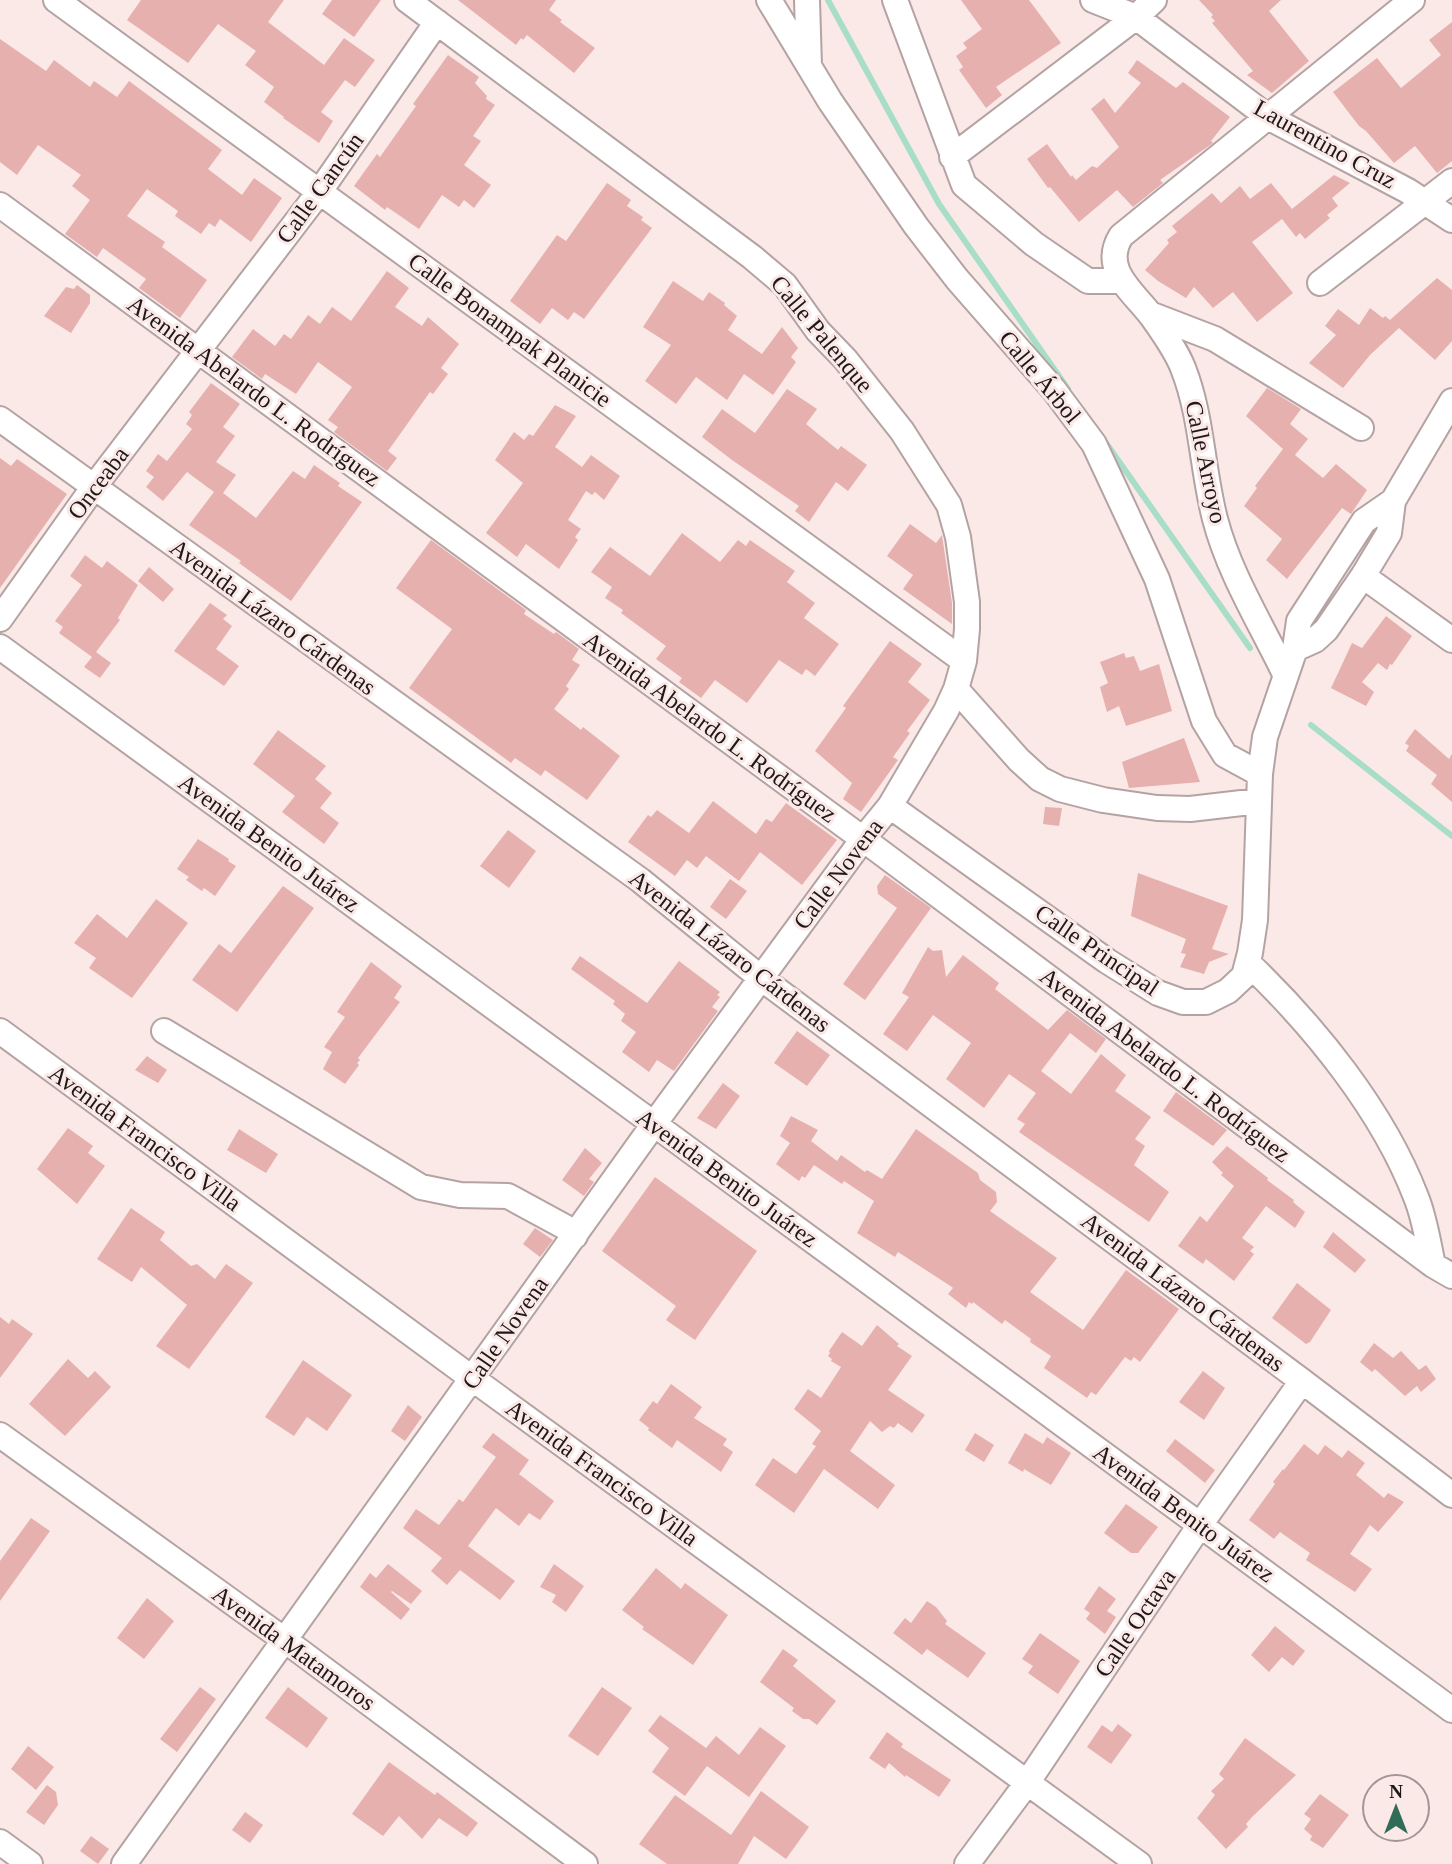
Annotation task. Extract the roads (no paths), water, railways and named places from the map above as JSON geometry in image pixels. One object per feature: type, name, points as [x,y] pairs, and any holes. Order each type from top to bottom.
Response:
[{"type":"street","name":"Calle Bonampak Planicie","points":[[56,0],[964,661]]},
{"type":"street","name":"Calle Palenque","points":[[407,0],[752,257],[785,285],[818,331],[845,359],[902,431],[949,505],[958,537],[967,602],[964,661],[956,690],[946,711],[890,806]]},
{"type":"street","name":"Calle Árbol","points":[[769,0],[837,112],[916,226],[957,279],[1054,390],[1094,444],[1157,579],[1205,722],[1225,755],[1260,774]]},
{"type":"street","points":[[807,0],[809,67]]},
{"type":"street","points":[[895,0],[964,185],[1034,244],[1088,281],[1118,269],[1115,246],[1121,236],[1412,0]]},
{"type":"street","name":"Laurentino Cruz","points":[[1093,0],[1136,17],[1268,117],[1427,202],[1452,220]]},
{"type":"street","points":[[952,157],[1136,17],[1154,0]]},
{"type":"street","name":"Calle Cancún","points":[[199,350],[320,191],[437,22]]},
{"type":"street","points":[[1320,283],[1452,181]]},
{"type":"street","name":"Avenida Abelardo L. Rodríguez","points":[[0,205],[863,839],[1443,1271]]},
{"type":"street","name":"Calle Arroyo","points":[[1118,269],[1169,342],[1182,366],[1194,402],[1215,520],[1240,582],[1285,674]]},
{"type":"street","points":[[1150,314],[1215,339],[1361,428]]},
{"type":"street","name":"Onceaba","points":[[0,619],[93,488],[199,350]]},
{"type":"street","name":"Calle Principal","points":[[890,806],[1107,961],[1158,993],[1184,1002],[1206,1002],[1228,991],[1244,976],[1248,963],[1255,920],[1260,774],[1265,737],[1295,649],[1299,621],[1364,521],[1393,500],[1452,401]]},
{"type":"street","name":"Avenida Lázaro Cárdenas","points":[[0,419],[640,880],[761,978],[1452,1495]]},
{"type":"street","name":"Calle Principal","points":[[1295,649],[1320,635],[1363,576],[1389,533],[1393,500]]},
{"type":"street","points":[[1363,576],[1452,640]]},
{"type":"street","name":"Avenida Benito Juárez","points":[[0,648],[1452,1710]]},
{"type":"street","points":[[956,690],[1040,779],[1060,789],[1103,800],[1157,808],[1189,809],[1259,801]]},
{"type":"street","name":"Calle Novena","points":[[124,1864],[654,1124],[890,806]]},
{"type":"street","points":[[1248,963],[1289,1002],[1312,1029],[1389,1137],[1417,1200],[1443,1271]]},
{"type":"street","name":"Avenida Francisco Villa","points":[[0,1031],[1139,1864]]},
{"type":"street","points":[[164,1031],[421,1187],[460,1195],[508,1196],[565,1227],[575,1236]]},
{"type":"street","name":"Calle Octava","points":[[967,1864],[1027,1783],[1200,1525],[1302,1381]]},
{"type":"street","name":"Avenida Matamoros","points":[[0,1435],[286,1641],[584,1864]]},
{"type":"street","points":[[0,1842],[30,1864]]},
{"type":"waterway","points":[[828,0],[939,204],[1068,389]]},
{"type":"waterway","points":[[1106,443],[1250,648]]},
{"type":"waterway","points":[[1311,725],[1452,836]]}]
